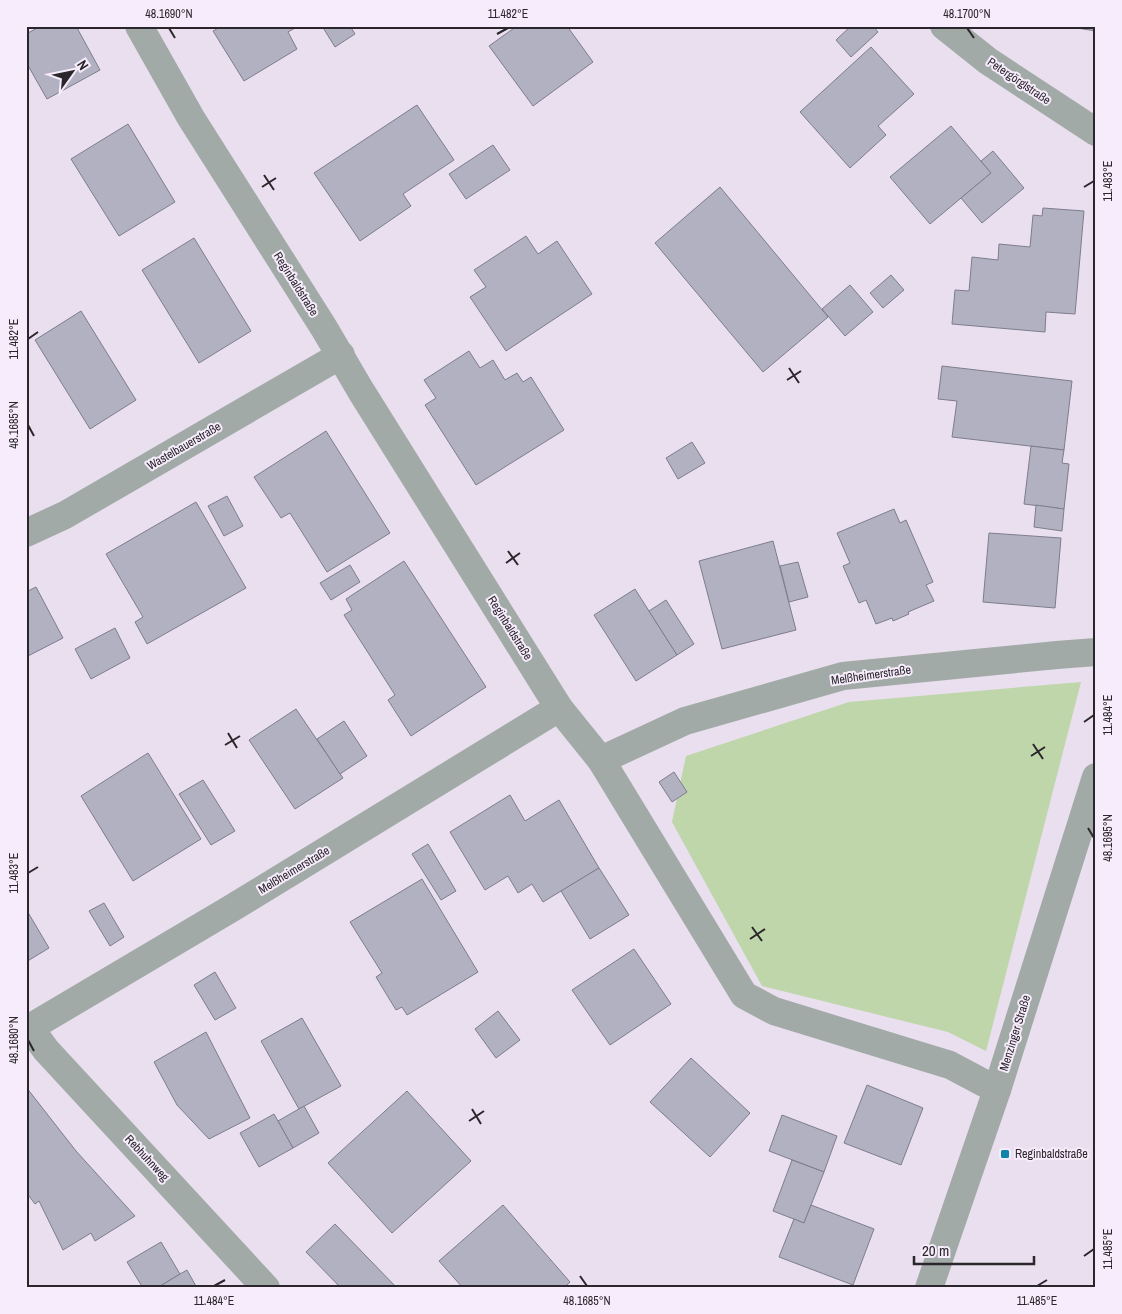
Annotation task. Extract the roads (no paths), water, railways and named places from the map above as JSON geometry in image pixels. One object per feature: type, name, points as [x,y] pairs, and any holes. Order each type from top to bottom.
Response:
[{"type":"street","name":"Reginbaldstraße","points":[[139,26],[191,118],[361,391],[560,708],[601,760],[744,995],[774,1011],[950,1065],[998,1090]]},
{"type":"street","name":"Petergörglstraße","points":[[944,26],[988,61],[1096,132]]},
{"type":"street","name":"Wastelbauerstraße","points":[[26,533],[65,516],[340,355]]},
{"type":"street","name":"Melßheimerstraße","points":[[601,760],[685,721],[843,676],[1057,654],[1096,652]]},
{"type":"street","name":"Melßheimerstraße","points":[[28,1029],[232,908],[560,708]]},
{"type":"street","name":"Menzinger Straße","points":[[929,1288],[998,1090],[1096,777]]},
{"type":"street","name":"Rebhuhnweg","points":[[28,1029],[266,1288]]},
{"type":"place","name":"Reginbaldstraße","points":[[1005,1154]]}]
